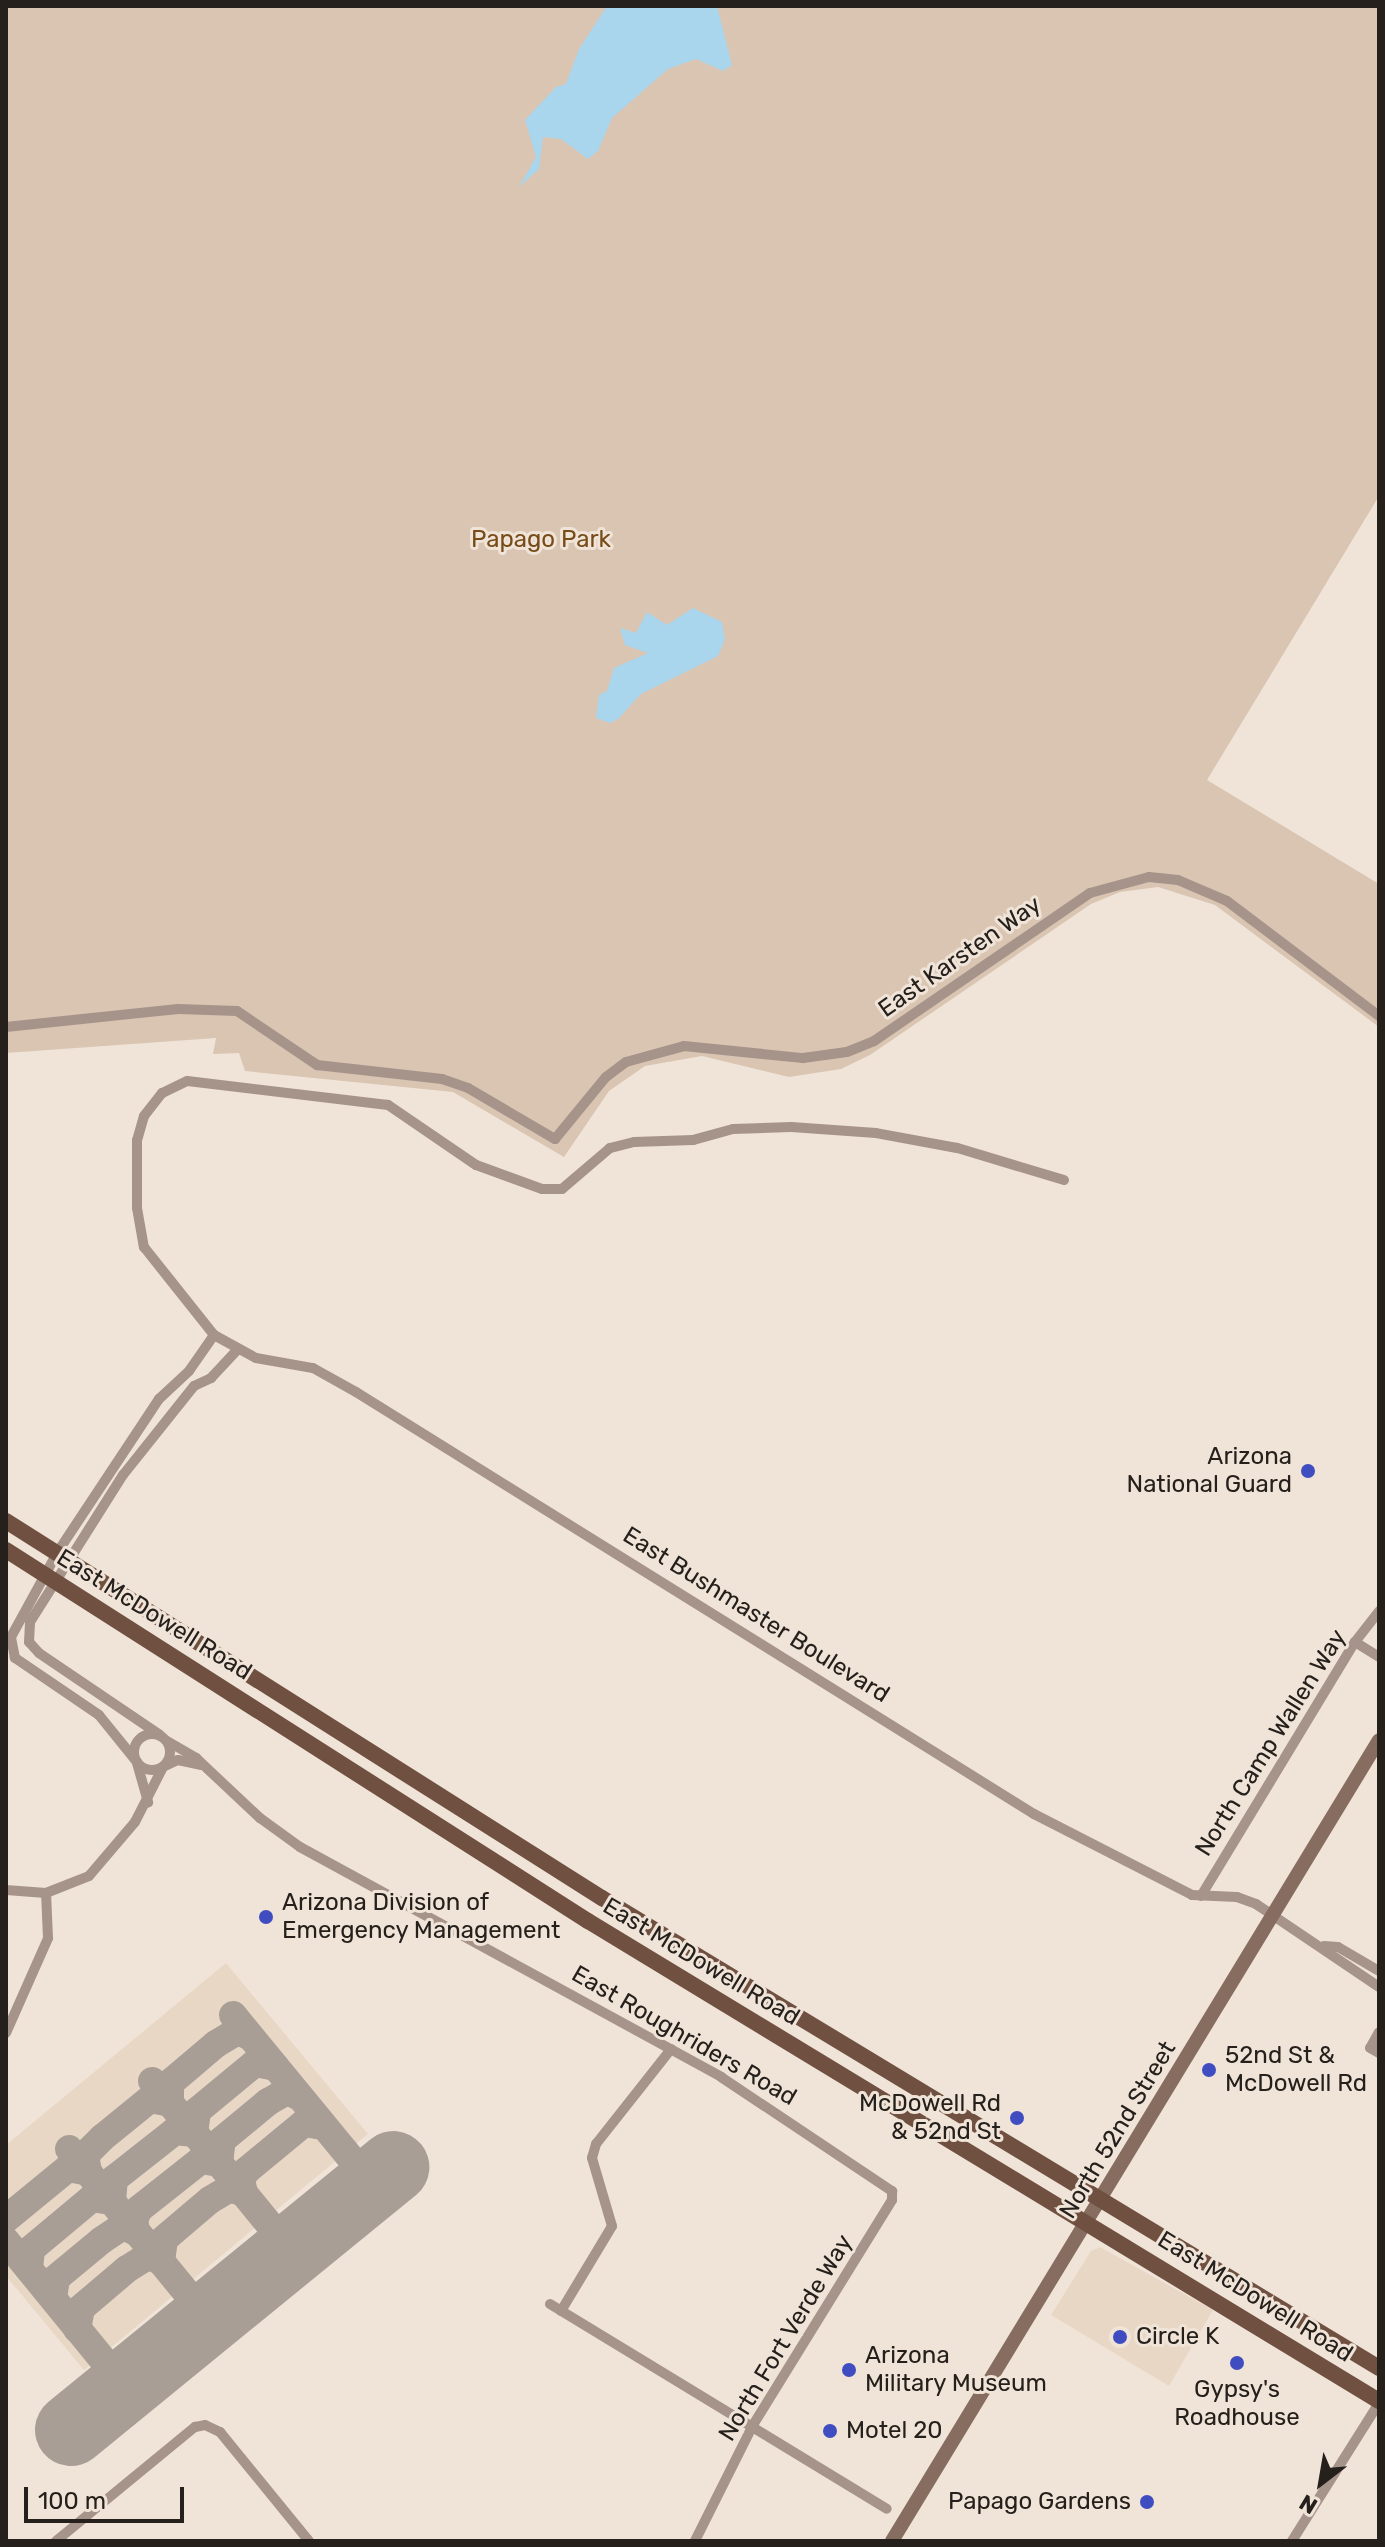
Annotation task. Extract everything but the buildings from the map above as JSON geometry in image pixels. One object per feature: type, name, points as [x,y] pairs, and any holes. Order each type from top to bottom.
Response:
[{"type":"main road","name":"East McDowell Road","points":[[6,1521],[602,1898],[1103,2198],[1379,2368]]},
{"type":"main road","name":"East McDowell Road","points":[[6,1550],[588,1921],[1088,2222],[1379,2402]]},
{"type":"main road","name":"North 52nd Street","points":[[892,2541],[1379,1740]]},
{"type":"street","name":"East Karsten Way","points":[[6,1027],[178,1009],[237,1011],[317,1065],[442,1079],[490,1100],[555,1139],[606,1077],[626,1062],[684,1046],[803,1058],[847,1052],[874,1041],[1090,893],[1134,879],[1178,880],[1227,901],[1379,1016]]},
{"type":"street","points":[[201,1765],[178,1760],[153,1771],[137,1763],[99,1715],[15,1658],[12,1629],[51,1577],[159,1399],[189,1371],[214,1335],[144,1247],[137,1208],[137,1140],[144,1116],[162,1093],[187,1081],[388,1105],[476,1165],[542,1189],[562,1189],[610,1148],[634,1142],[693,1140],[733,1129],[791,1127],[876,1133],[957,1148],[1064,1180]]},
{"type":"street","name":"East Bushmaster Boulevard","points":[[214,1335],[256,1358],[313,1368],[356,1392],[1034,1814],[1201,1896],[1237,1897],[1274,1915]]},
{"type":"street","points":[[63,1557],[123,1475],[157,1438],[181,1401],[238,1349]]},
{"type":"street","points":[[6,1890],[46,1893],[89,1876],[148,1802],[170,1757],[164,1738],[53,1664],[29,1642],[30,1622],[51,1577]]},
{"type":"street","name":"North Camp Wallen Way","points":[[1201,1896],[1355,1642],[1379,1611]]},
{"type":"street","points":[[1355,1642],[1379,1657]]},
{"type":"street","points":[[148,1802],[137,1763],[138,1740],[164,1738]]},
{"type":"street","name":"East Roughriders Road","points":[[164,1738],[300,1847],[671,2049],[882,2180],[892,2191],[892,2200]]},
{"type":"street","points":[[6,2033],[48,1938],[46,1893]]},
{"type":"street","points":[[1274,1915],[1324,1946],[1332,1959],[1379,1987]]},
{"type":"street","points":[[1324,1946],[1338,1947],[1379,1971]]},
{"type":"street","points":[[1379,2032],[1370,2048],[1379,2053]]},
{"type":"street","points":[[561,2311],[612,2226],[592,2152],[671,2049]]},
{"type":"street","name":"North Fort Verde Way","points":[[695,2541],[752,2427],[892,2200]]},
{"type":"street","points":[[550,2304],[887,2509]]},
{"type":"street","points":[[1292,2541],[1379,2402]]},
{"type":"street","points":[[56,2541],[195,2427],[205,2425],[220,2432],[309,2541]]},
{"type":"shaded area","points":[[226,1963],[368,2134],[84,2370],[6,2276],[6,2145]]},
{"type":"shaded area","points":[[1100,2247],[1213,2310],[1169,2386],[1051,2315],[1091,2251]]},
{"type":"green space","name":"Papago Park","points":[[6,6],[1379,6],[1379,496],[1207,780],[1379,884],[1379,1027],[1215,905],[1158,887],[1120,892],[1091,904],[870,1055],[841,1069],[789,1077],[702,1056],[645,1066],[609,1091],[564,1157],[453,1092],[245,1071],[239,1053],[213,1054],[216,1038],[6,1053]]},
{"type":"water","points":[[607,6],[717,6],[732,65],[723,71],[696,59],[668,69],[612,118],[598,151],[588,159],[561,139],[543,137],[539,169],[519,187],[536,157],[525,120],[556,87],[566,84],[579,49]]},
{"type":"water","points":[[693,608],[722,622],[725,639],[718,656],[641,694],[618,719],[610,723],[596,718],[599,695],[607,691],[614,668],[648,653],[625,645],[620,628],[636,633],[647,612],[667,625]]},
{"type":"taxiway","points":[[233,2015],[372,2184]]},
{"type":"taxiway","points":[[170,2103],[170,2083],[216,2044],[238,2031],[251,2037]]},
{"type":"taxiway","points":[[194,2133],[197,2111],[255,2063],[276,2067]]},
{"type":"taxiway","points":[[152,2081],[291,2251]]},
{"type":"taxiway","points":[[219,2163],[222,2140],[268,2102],[287,2091],[300,2097]]},
{"type":"taxiway","points":[[88,2172],[85,2155],[102,2138],[150,2099],[170,2103]]},
{"type":"taxiway","points":[[244,2193],[241,2180],[246,2171],[304,2123],[324,2126]]},
{"type":"taxiway","points":[[112,2201],[114,2179],[175,2131],[194,2133]]},
{"type":"taxiway","points":[[69,2149],[208,2319]]},
{"type":"taxiway","points":[[136,2232],[134,2220],[139,2209],[201,2160],[219,2163]]},
{"type":"taxiway","points":[[6,2219],[68,2168],[88,2172]]},
{"type":"taxiway","points":[[161,2261],[164,2239],[210,2200],[230,2188],[244,2193]]},
{"type":"taxiway","points":[[29,2269],[31,2249],[92,2198],[112,2201]]},
{"type":"taxiway","points":[[53,2298],[56,2278],[102,2240],[123,2226],[136,2232]]},
{"type":"taxiway","points":[[6,2241],[125,2387]]},
{"type":"taxiway","points":[[77,2329],[81,2308],[127,2269],[148,2256],[161,2261]]},
{"type":"runway","points":[[71,2430],[393,2167]]},
{"type":"place","name":"Arizona National Guard","points":[[1308,1471]]},
{"type":"place","name":"Arizona Division of Emergency Management","points":[[266,1917]]},
{"type":"place","name":"52nd St & McDowell Rd","points":[[1209,2070]]},
{"type":"place","name":"McDowell Rd & 52nd St","points":[[1017,2118]]},
{"type":"place","name":"Circle K","points":[[1120,2337]]},
{"type":"place","name":"Gypsy's Roadhouse","points":[[1237,2363]]},
{"type":"place","name":"Arizona Military Museum","points":[[849,2370]]},
{"type":"place","name":"Motel 20","points":[[830,2431]]},
{"type":"place","name":"Papago Gardens","points":[[1147,2502]]}]
